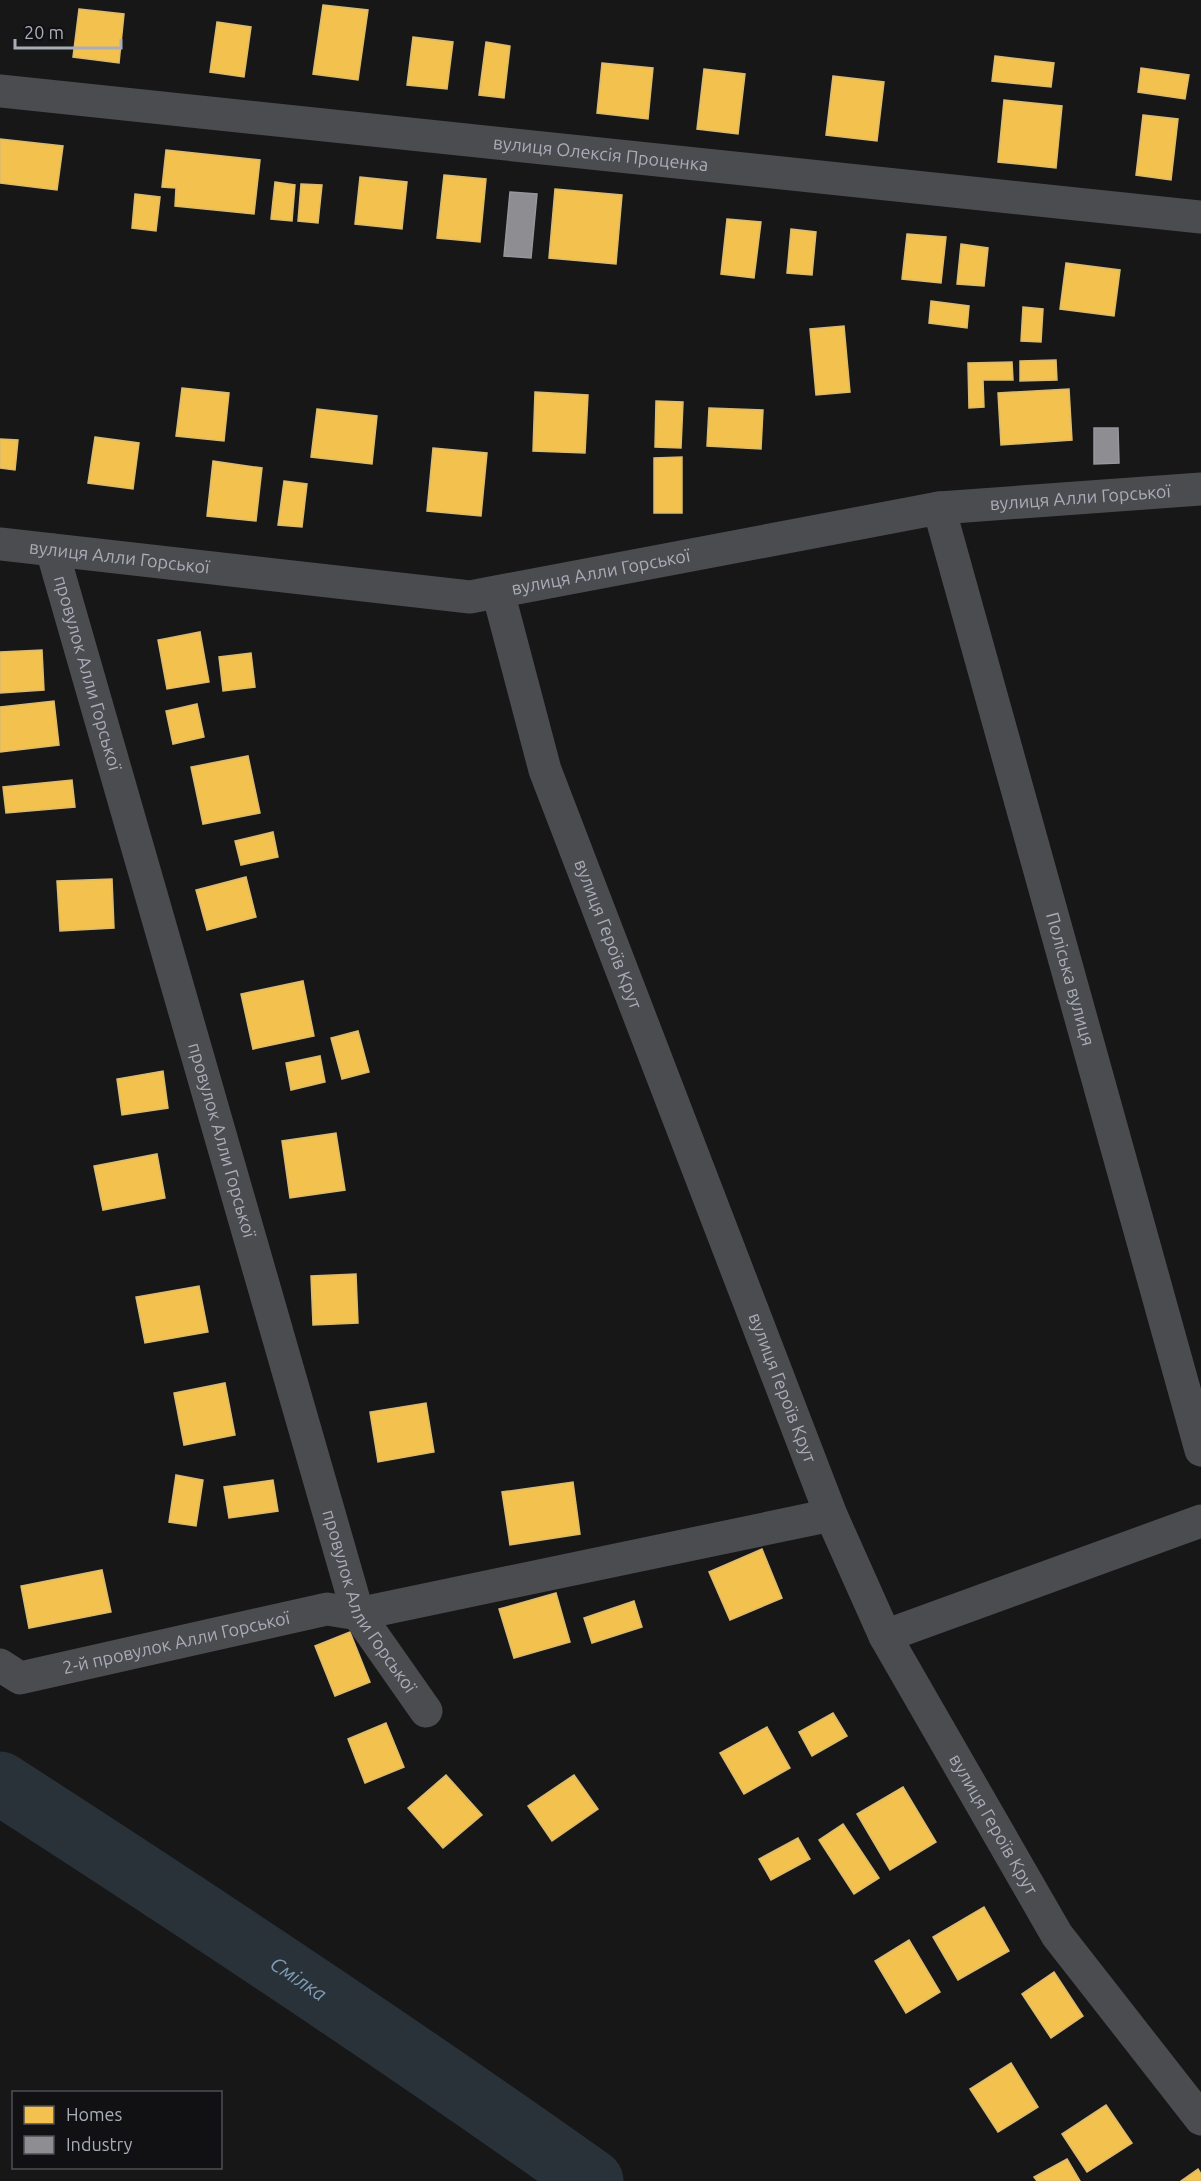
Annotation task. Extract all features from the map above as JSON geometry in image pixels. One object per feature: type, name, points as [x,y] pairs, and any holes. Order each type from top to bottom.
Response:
[{"type":"street","name":"вулиця Олексія Проценка","points":[[0,91],[1201,217]]},
{"type":"street","name":"вулиця Алли Горської","points":[[0,544],[470,597],[939,508],[1201,489]]},
{"type":"street","name":"Поліська вулиця","points":[[939,508],[1201,1450]]},
{"type":"street","name":"провулок Алли Горської","points":[[52,550],[358,1614],[426,1712]]},
{"type":"street","name":"вулиця Героїв Крут","points":[[498,592],[545,770],[831,1515],[885,1636],[1057,1935],[1201,2119]]},
{"type":"street","name":"2-й провулок Алли Горської","points":[[0,1665],[20,1678],[327,1610],[358,1614],[831,1515]]},
{"type":"street","points":[[885,1636],[1201,1521]]},
{"type":"building: Homes","points":[[323,5],[368,10],[358,80],[313,74]]},
{"type":"building: Homes","points":[[79,9],[124,14],[119,63],[73,57]]},
{"type":"building: Homes","points":[[217,22],[251,27],[244,77],[210,72]]},
{"type":"building: Homes","points":[[413,37],[453,42],[447,89],[407,85]]},
{"type":"building: Homes","points":[[486,42],[510,46],[504,98],[479,95]]},
{"type":"building: Homes","points":[[995,56],[1054,63],[1051,87],[992,81]]},
{"type":"building: Homes","points":[[602,63],[653,68],[648,119],[597,113]]},
{"type":"building: Homes","points":[[1141,68],[1189,75],[1185,99],[1138,92]]},
{"type":"building: Homes","points":[[704,69],[745,74],[738,134],[697,129]]},
{"type":"building: Homes","points":[[833,76],[884,82],[877,141],[826,135]]},
{"type":"building: Homes","points":[[1004,100],[1062,106],[1056,168],[998,162]]},
{"type":"building: Homes","points":[[1143,115],[1178,119],[1171,180],[1136,175]]},
{"type":"building: Homes","points":[[0,139],[63,146],[57,190],[0,183]]},
{"type":"building: Homes","points":[[166,150],[260,160],[254,214],[175,206],[176,188],[162,187]]},
{"type":"building: Homes","points":[[444,175],[486,179],[480,242],[437,238]]},
{"type":"building: Homes","points":[[360,177],[407,182],[402,229],[355,224]]},
{"type":"building: Homes","points":[[275,182],[295,185],[292,221],[271,219]]},
{"type":"building: Homes","points":[[301,184],[322,185],[318,223],[298,221]]},
{"type":"building: Homes","points":[[555,189],[622,195],[616,264],[549,258]]},
{"type":"building: Homes","points":[[135,194],[160,197],[156,231],[132,228]]},
{"type":"building: Homes","points":[[727,219],[761,222],[754,278],[721,274]]},
{"type":"building: Homes","points":[[791,229],[816,232],[812,275],[787,273]]},
{"type":"building: Homes","points":[[907,234],[946,237],[941,283],[902,279]]},
{"type":"building: Homes","points":[[961,244],[988,248],[984,286],[957,284]]},
{"type":"building: Homes","points":[[1066,263],[1120,270],[1114,316],[1060,309]]},
{"type":"building: Homes","points":[[931,301],[969,306],[967,328],[929,323]]},
{"type":"building: Homes","points":[[1023,307],[1043,309],[1041,342],[1021,341]]},
{"type":"building: Homes","points":[[844,326],[850,392],[816,395],[810,329]]},
{"type":"building: Homes","points":[[1056,360],[1057,380],[1020,381],[1020,361]]},
{"type":"building: Homes","points":[[1012,362],[1013,380],[983,380],[984,407],[969,408],[968,363]]},
{"type":"building: Homes","points":[[182,388],[229,393],[224,441],[176,436]]},
{"type":"building: Homes","points":[[1069,389],[1072,440],[1001,445],[998,393]]},
{"type":"building: Homes","points":[[535,392],[588,395],[585,453],[533,451]]},
{"type":"building: Homes","points":[[656,401],[683,402],[681,448],[655,447]]},
{"type":"building: Homes","points":[[709,408],[763,410],[761,449],[707,446]]},
{"type":"building: Homes","points":[[317,409],[377,416],[372,464],[311,457]]},
{"type":"building: Homes","points":[[95,437],[139,443],[133,489],[88,483]]},
{"type":"building: Homes","points":[[0,439],[18,440],[15,470],[0,468]]},
{"type":"building: Homes","points":[[433,448],[487,453],[481,516],[427,511]]},
{"type":"building: Homes","points":[[682,457],[682,513],[654,513],[654,458]]},
{"type":"building: Homes","points":[[213,461],[262,468],[256,521],[207,516]]},
{"type":"building: Homes","points":[[284,481],[307,484],[302,527],[278,525]]},
{"type":"building: Homes","points":[[200,632],[209,682],[167,689],[158,640]]},
{"type":"building: Homes","points":[[42,650],[44,690],[0,693],[0,652]]},
{"type":"building: Homes","points":[[251,653],[255,687],[223,691],[219,657]]},
{"type":"building: Homes","points":[[54,701],[59,745],[0,752],[0,707]]},
{"type":"building: Homes","points":[[197,704],[204,737],[173,744],[166,711]]},
{"type":"building: Homes","points":[[248,756],[260,813],[203,824],[191,767]]},
{"type":"building: Homes","points":[[72,780],[75,807],[6,813],[3,787]]},
{"type":"building: Homes","points":[[273,832],[278,857],[241,865],[235,841]]},
{"type":"building: Homes","points":[[246,877],[256,917],[207,930],[196,890]]},
{"type":"building: Homes","points":[[112,879],[114,928],[60,931],[57,881]]},
{"type":"building: Homes","points":[[303,981],[314,1036],[253,1049],[241,994]]},
{"type":"building: Homes","points":[[358,1031],[369,1072],[342,1079],[331,1038]]},
{"type":"building: Homes","points":[[320,1056],[325,1082],[291,1090],[286,1063]]},
{"type":"building: Homes","points":[[163,1071],[168,1108],[122,1115],[117,1079]]},
{"type":"building: Homes","points":[[336,1133],[345,1190],[290,1198],[282,1141]]},
{"type":"building: Homes","points":[[157,1154],[165,1198],[103,1210],[94,1166]]},
{"type":"building: Homes","points":[[356,1274],[358,1323],[313,1325],[311,1276]]},
{"type":"building: Homes","points":[[199,1286],[208,1332],[145,1343],[136,1297]]},
{"type":"building: Homes","points":[[225,1383],[235,1435],[184,1445],[174,1393]]},
{"type":"building: Homes","points":[[426,1403],[434,1452],[378,1462],[370,1412]]},
{"type":"building: Homes","points":[[176,1475],[203,1480],[196,1526],[169,1522]]},
{"type":"building: Homes","points":[[273,1480],[278,1511],[229,1518],[224,1487]]},
{"type":"building: Homes","points":[[573,1482],[580,1534],[510,1545],[502,1492]]},
{"type":"building: Homes","points":[[762,1549],[782,1598],[730,1620],[709,1572]]},
{"type":"building: Homes","points":[[102,1570],[111,1612],[29,1628],[21,1586]]},
{"type":"building: Homes","points":[[556,1593],[570,1642],[514,1658],[499,1609]]},
{"type":"building: Homes","points":[[634,1601],[642,1627],[592,1643],[584,1618]]},
{"type":"building: Homes","points":[[350,1632],[370,1682],[335,1696],[315,1646]]},
{"type":"building: Homes","points":[[833,1713],[847,1736],[812,1756],[799,1732]]},
{"type":"building: Homes","points":[[386,1723],[404,1767],[365,1783],[348,1739]]},
{"type":"building: Homes","points":[[767,1727],[790,1768],[744,1794],[720,1753]]},
{"type":"building: Homes","points":[[446,1775],[482,1815],[443,1848],[408,1808]]},
{"type":"building: Homes","points":[[574,1775],[598,1809],[552,1841],[528,1806]]},
{"type":"building: Homes","points":[[903,1787],[936,1842],[890,1870],[857,1814]]},
{"type":"building: Homes","points":[[843,1824],[879,1878],[854,1894],[819,1840]]},
{"type":"building: Homes","points":[[798,1838],[810,1859],[771,1880],[759,1859]]},
{"type":"building: Homes","points":[[984,1907],[1009,1951],[958,1980],[933,1937]]},
{"type":"building: Homes","points":[[909,1940],[940,1992],[906,2013],[875,1961]]},
{"type":"building: Homes","points":[[1054,1972],[1083,2016],[1051,2038],[1022,1994]]},
{"type":"building: Homes","points":[[1011,2063],[1038,2107],[998,2132],[970,2089]]},
{"type":"building: Homes","points":[[1106,2105],[1132,2143],[1087,2172],[1062,2134]]},
{"type":"building: Homes","points":[[1067,2159],[1080,2181],[1037,2181],[1034,2177]]},
{"type":"building: Homes","points":[[1198,2169],[1201,2181],[1181,2181]]},
{"type":"building: Industry","points":[[510,192],[537,194],[531,258],[504,256]]},
{"type":"building: Industry","points":[[1094,428],[1118,428],[1119,463],[1094,464]]},
{"type":"waterway","name":"Смілка","points":[[0,1783],[298,1979],[592,2181]]}]
